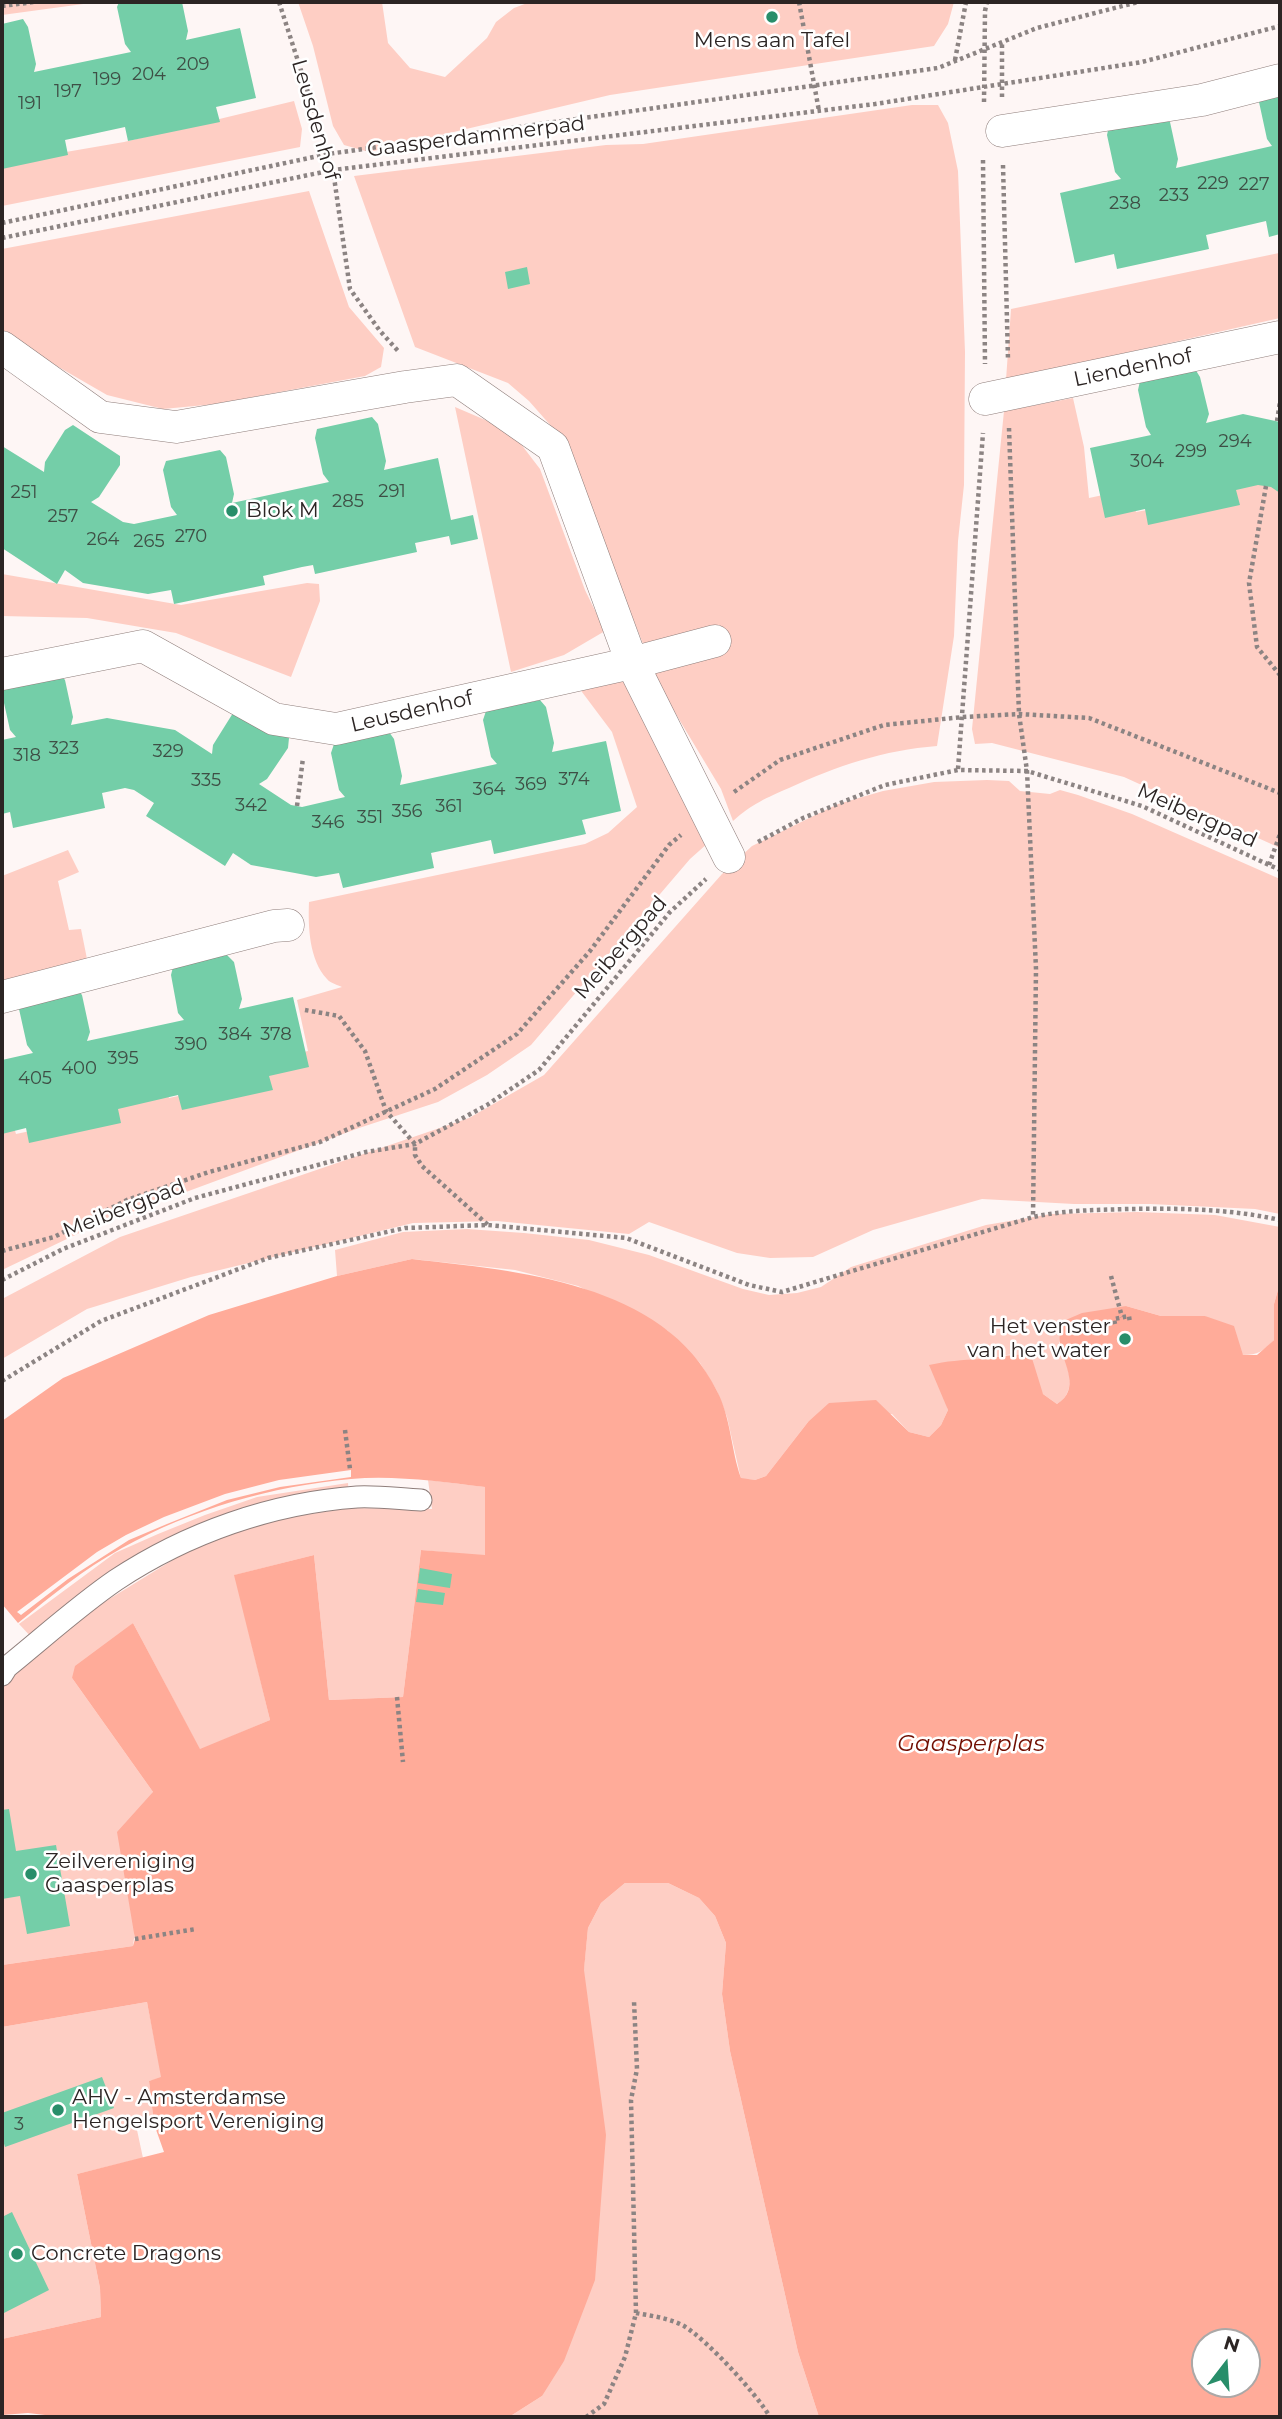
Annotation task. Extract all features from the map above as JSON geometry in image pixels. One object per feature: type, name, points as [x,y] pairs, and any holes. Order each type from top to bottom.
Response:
[{"type":"street","points":[[1002,131],[1202,100],[1280,80]]},
{"type":"street","name":"Liendenhof","points":[[985,399],[1280,337]]},
{"type":"street","points":[[2,347],[100,417],[176,427],[457,380],[553,447],[632,663],[729,857]]},
{"type":"street","name":"Leusdenhof","points":[[2,674],[143,646],[274,719],[335,729],[632,663],[715,641]]},
{"type":"street","points":[[2,997],[274,926],[288,925]]},
{"type":"lane","points":[[2,1675],[7,1667],[116,1581],[185,1541],[252,1516],[301,1505],[359,1497],[421,1500]]},
{"type":"path","points":[[2,6],[33,2]]},
{"type":"path","name":"Leusdenhof","points":[[279,2],[333,170],[350,289],[380,331],[409,363],[405,387]]},
{"type":"path","points":[[799,2],[820,111]]},
{"type":"path","points":[[955,61],[966,2]]},
{"type":"path","points":[[2,223],[328,154],[937,68],[1037,28],[1138,2]]},
{"type":"path","name":"Gaasperdammerpad","points":[[2,238],[333,170],[875,104],[1142,62],[1280,26]]},
{"type":"path","points":[[1277,421],[1280,402]]},
{"type":"path","points":[[1266,486],[1249,583],[1257,647],[1280,675]]},
{"type":"path","points":[[2,1251],[54,1237],[127,1200],[209,1172],[320,1142],[435,1089],[517,1034],[590,951],[669,845],[706,813],[779,760],[884,725],[963,717],[1019,715],[1089,718],[1280,793]]},
{"type":"path","points":[[297,806],[308,725]]},
{"type":"path","name":"Meibergpad","points":[[2,1280],[63,1249],[195,1198],[366,1152],[415,1144],[487,1105],[539,1070],[670,912],[729,857],[803,818],[885,785],[958,769],[1027,771],[1142,806],[1280,870]]},
{"type":"path","points":[[1027,771],[1036,969],[1032,1217]]},
{"type":"path","points":[[1269,865],[1280,834]]},
{"type":"path","points":[[305,1010],[339,1016],[365,1051],[386,1111],[415,1144],[415,1155],[422,1167],[488,1225]]},
{"type":"path","points":[[2,1381],[101,1321],[268,1258],[405,1228],[488,1225],[626,1238],[748,1285],[782,1292],[1032,1217],[1065,1210],[1202,1209],[1280,1220]]},
{"type":"path","points":[[1111,1276],[1122,1317]]},
{"type":"path","points":[[1115,1324],[1114,1319],[1129,1316],[1130,1323]]},
{"type":"path","points":[[345,1430],[351,1470]]},
{"type":"path","points":[[397,1696],[403,1762]]},
{"type":"path","points":[[135,1939],[196,1929]]},
{"type":"path","points":[[586,2417],[604,2404],[625,2357],[636,2313],[631,2100],[637,2069],[634,2001]]},
{"type":"path","points":[[636,2313],[682,2325],[702,2339],[770,2417]]},
{"type":"shaded area","points":[[2,2],[98,2],[2,15]]},
{"type":"shaded area","points":[[298,2],[382,2],[388,43],[410,68],[445,77],[487,38],[496,22],[514,8],[530,2],[954,2],[948,24],[934,46],[610,95],[369,152],[344,145],[333,126],[313,46]]},
{"type":"shaded area","points":[[294,101],[302,129],[300,147],[2,206],[2,163],[124,142]]},
{"type":"shaded area","points":[[912,105],[938,105],[948,123],[958,171],[965,352],[964,485],[958,541],[954,636],[937,746],[880,755],[825,773],[766,798],[733,821],[721,789],[662,691],[559,435],[529,401],[508,383],[415,347],[354,176],[606,145],[643,144]]},
{"type":"shaded area","points":[[309,191],[349,307],[384,348],[381,367],[365,376],[216,404],[163,409],[107,395],[17,343],[2,330],[2,249]]},
{"type":"shaded area","points":[[1279,253],[1280,318],[1006,380],[1011,309]]},
{"type":"shaded area","points":[[1073,398],[1084,447],[1089,498],[1131,489],[1136,512],[1223,496],[1253,468],[1280,476],[1280,848],[1124,777],[992,743],[975,744],[972,729],[1004,411]]},
{"type":"shaded area","points":[[455,407],[511,431],[540,469],[585,590],[605,631],[564,655],[511,672]]},
{"type":"shaded area","points":[[2,574],[181,605],[307,583],[319,584],[320,601],[291,677],[176,633],[87,618],[2,616]]},
{"type":"shaded area","points":[[626,676],[708,843],[690,859],[531,1045],[487,1075],[438,1102],[359,1128],[94,1226],[2,1270],[2,1115],[10,1114],[16,1134],[115,1113],[111,1092],[165,1081],[169,1098],[262,1078],[259,1062],[308,1051],[297,1000],[342,987],[328,980],[316,962],[310,932],[309,902],[585,844],[608,833],[637,807],[612,732],[576,684]]},
{"type":"shaded area","points":[[1009,781],[1020,791],[1050,794],[1060,790],[1078,795],[1132,814],[1280,879],[1280,1214],[1255,1209],[982,1199],[873,1230],[813,1257],[770,1258],[737,1253],[649,1222],[629,1234],[497,1221],[413,1223],[191,1277],[87,1309],[2,1359],[2,1299],[120,1237],[469,1118],[544,1075],[722,874],[752,846],[838,804],[883,791],[934,782]]},
{"type":"shaded area","points":[[68,850],[79,872],[58,881],[69,930],[81,929],[88,964],[2,984],[2,876]]},
{"type":"shaded area","points":[[1137,1212],[1215,1215],[1280,1227],[1280,1283],[1274,1304],[1274,1340],[1260,1352],[1243,1355],[1205,1316],[1161,1316],[1126,1306],[1059,1342],[1068,1367],[1070,1384],[1064,1398],[1057,1404],[1043,1394],[1013,1354],[982,1359],[942,1391],[948,1410],[941,1425],[929,1437],[909,1432],[892,1414],[808,1422],[766,1476],[755,1480],[741,1479],[727,1417],[717,1391],[700,1363],[668,1331],[578,1286],[515,1270],[412,1259],[337,1276],[335,1250],[403,1232],[467,1229],[524,1233],[589,1240],[649,1255],[743,1289],[769,1295],[797,1293],[821,1287],[851,1267],[986,1225],[1051,1214]]},
{"type":"shaded area","points":[[428,1480],[485,1487],[485,1556],[421,1550],[403,1697],[329,1700],[314,1555],[235,1575],[270,1720],[200,1750],[133,1623],[72,1678],[153,1792],[133,1946],[2,1965],[2,1685],[80,1617],[197,1545],[277,1519],[350,1508],[432,1509]]},
{"type":"shaded area","points":[[348,1483],[349,1497],[188,1536],[34,1640],[19,1624],[115,1553],[158,1534],[257,1497]]},
{"type":"shaded area","points":[[625,1883],[668,1883],[699,1898],[715,1916],[726,1943],[722,1994],[730,2051],[798,2352],[819,2417],[509,2417],[542,2396],[588,1928],[601,1903]]},
{"type":"shaded area","points":[[147,2002],[162,2078],[149,2081],[154,2124],[137,2130],[143,2158],[77,2174],[100,2288],[101,2317],[2,2339],[2,2027]]},
{"type":"water","name":"Gaasperplas","points":[[412,1259],[496,1269],[541,1277],[584,1289],[625,1304],[662,1326],[693,1355],[722,1401],[741,1478],[755,1480],[766,1476],[808,1422],[829,1403],[876,1400],[909,1432],[929,1437],[941,1425],[948,1410],[929,1365],[1031,1355],[1043,1394],[1057,1404],[1064,1398],[1070,1384],[1060,1344],[1061,1322],[1082,1313],[1126,1306],[1161,1316],[1205,1316],[1234,1326],[1243,1355],[1257,1355],[1274,1340],[1274,1304],[1280,1283],[1280,2417],[819,2417],[798,2352],[730,2051],[722,1994],[726,1943],[715,1916],[699,1898],[668,1883],[625,1883],[601,1903],[588,1928],[584,1970],[606,2135],[595,2280],[564,2361],[542,2396],[509,2417],[62,2417],[28,2413],[2,2415],[2,2339],[101,2317],[100,2288],[77,2174],[164,2152],[154,2124],[149,2081],[161,2077],[147,2002],[2,2027],[2,1965],[133,1946],[135,1939],[117,1832],[153,1792],[72,1678],[75,1666],[133,1623],[200,1749],[270,1720],[234,1575],[314,1555],[329,1700],[403,1697],[421,1550],[485,1555],[485,1487],[384,1478],[321,1482],[233,1502],[149,1534],[81,1574],[18,1623],[2,1604],[2,1421],[63,1378],[209,1315],[337,1276]]},
{"type":"pier","points":[[351,1470],[351,1477],[280,1487],[227,1500],[129,1540],[68,1579],[21,1615],[17,1612],[97,1552],[164,1517],[225,1494],[279,1480]]},
{"type":"building","points":[[119,2],[182,2],[188,31],[186,40],[240,28],[256,98],[216,107],[220,122],[128,141],[125,127],[65,140],[68,155],[2,169],[2,24],[23,19],[28,27],[36,64],[34,72],[131,52],[125,44],[117,7]]},
{"type":"building","points":[[1280,89],[1280,234],[1269,237],[1266,221],[1206,235],[1209,249],[1117,269],[1114,254],[1075,263],[1060,193],[1121,179],[1115,172],[1107,135],[1109,126],[1164,114],[1170,122],[1178,159],[1176,168],[1272,146],[1267,139],[1259,102],[1261,94]]},
{"type":"building","points":[[527,267],[530,284],[508,289],[505,272]]},
{"type":"building","points":[[1195,369],[1200,377],[1209,414],[1206,423],[1243,414],[1280,422],[1280,493],[1271,487],[1258,485],[1236,490],[1240,505],[1148,525],[1145,509],[1105,518],[1090,448],[1151,435],[1146,427],[1138,390],[1140,381]]},
{"type":"building","name":"Blok M","points":[[372,417],[378,424],[386,461],[384,470],[438,458],[451,520],[473,515],[478,539],[451,545],[449,536],[415,543],[417,552],[315,574],[313,565],[302,567],[263,576],[265,585],[174,604],[171,590],[148,594],[83,583],[65,570],[57,584],[2,548],[2,446],[44,472],[45,462],[65,430],[73,425],[120,456],[120,465],[99,497],[91,502],[123,522],[134,524],[177,515],[171,507],[163,470],[166,461],[220,450],[226,457],[234,494],[232,503],[329,482],[323,474],[315,438],[317,429]]},
{"type":"building","points":[[59,673],[65,680],[73,717],[71,725],[107,718],[175,730],[212,754],[213,745],[233,713],[241,708],[289,738],[288,748],[267,779],[259,784],[291,805],[302,807],[345,797],[339,790],[331,753],[334,744],[389,732],[394,739],[402,776],[400,785],[497,764],[491,757],[483,720],[486,711],[540,700],[546,707],[554,743],[552,752],[606,741],[621,811],[582,820],[586,834],[494,854],[491,840],[431,853],[434,868],[343,888],[339,873],[316,877],[251,865],[233,853],[225,866],[146,816],[154,803],[134,790],[125,788],[102,793],[105,808],[13,828],[10,812],[2,814],[2,740],[16,737],[10,730],[2,694],[4,685]]},
{"type":"building","points":[[227,955],[234,962],[242,999],[239,1009],[293,997],[309,1067],[269,1076],[273,1090],[182,1110],[178,1095],[118,1109],[121,1123],[29,1143],[26,1128],[2,1134],[2,1060],[33,1053],[27,1045],[19,1009],[76,988],[82,995],[90,1032],[87,1041],[184,1020],[178,1013],[171,975],[173,967]]},
{"type":"building","points":[[420,1568],[452,1574],[450,1588],[418,1583]]},
{"type":"building","points":[[418,1589],[445,1593],[443,1605],[416,1602]]},
{"type":"building","name":"Zeilvereniging Gaasperplas","points":[[9,1809],[16,1851],[56,1845],[70,1926],[27,1934],[20,1896],[2,1899],[2,1810]]},
{"type":"building","name":"AHV - Amsterdamse Hengelsport Vereniging","points":[[102,2077],[114,2108],[5,2147],[2,2137],[2,2113]]},
{"type":"building","name":"Concrete Dragons","points":[[12,2212],[49,2290],[2,2314],[2,2217]]},
{"type":"place","name":"Mens aan Tafel","points":[[772,17]]},
{"type":"place","name":"Blok M","points":[[232,511]]},
{"type":"place","name":"Het venster van het water","points":[[1125,1339]]},
{"type":"place","name":"Zeilvereniging Gaasperplas","points":[[31,1874]]},
{"type":"place","name":"AHV - Amsterdamse Hengelsport Vereniging","points":[[58,2110]]},
{"type":"place","name":"Concrete Dragons","points":[[17,2254]]}]
